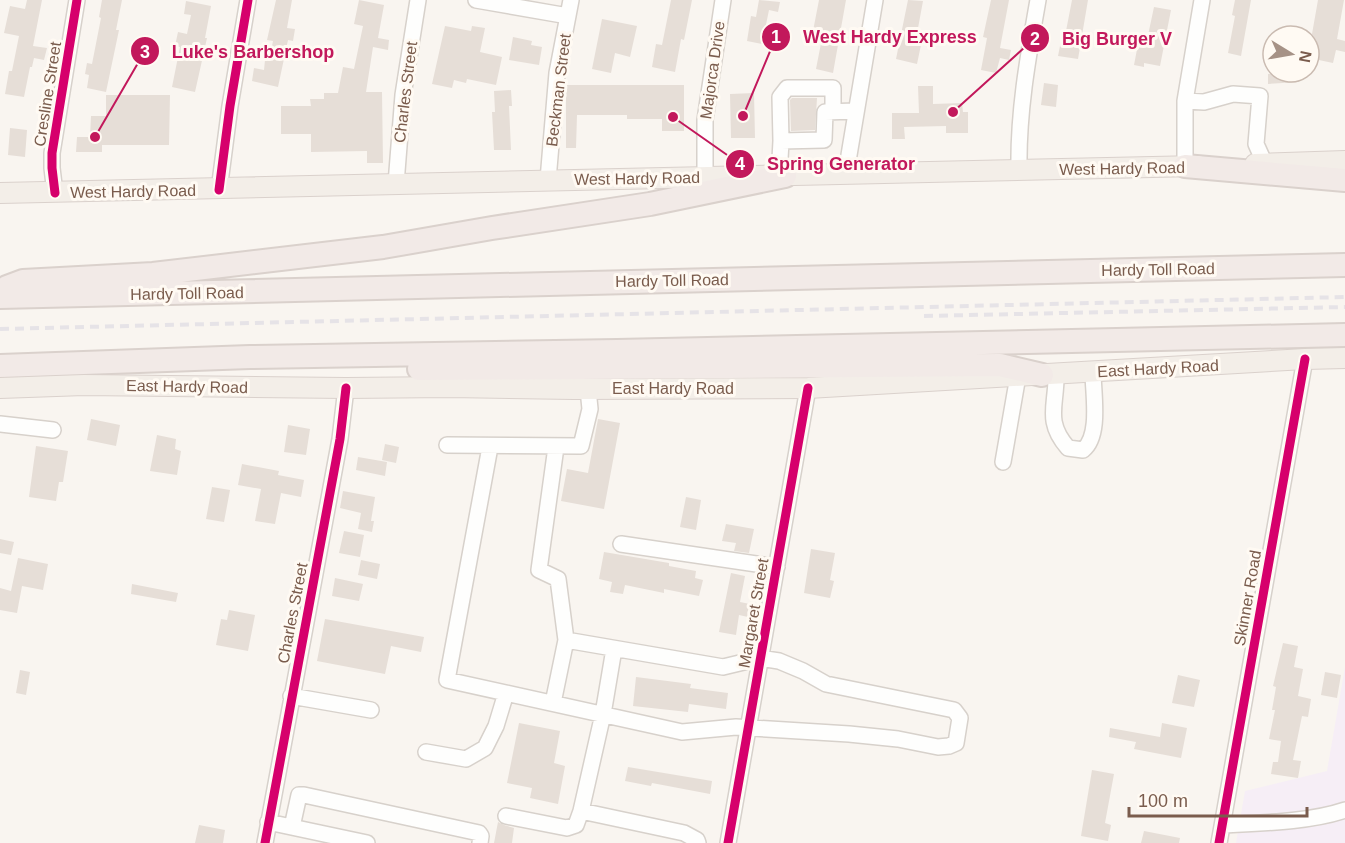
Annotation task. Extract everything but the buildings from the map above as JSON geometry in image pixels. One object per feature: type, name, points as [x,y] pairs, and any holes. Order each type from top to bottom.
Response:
[{"type":"highway","points":[[1185,166],[1345,180]]},
{"type":"highway","points":[[0,289],[23,281],[153,274],[383,247],[650,204],[785,176]]},
{"type":"highway","name":"Hardy Toll Road","points":[[0,297],[1345,264]]},
{"type":"highway","points":[[0,366],[250,357],[1345,335]]},
{"type":"highway","points":[[250,357],[343,370],[1000,365],[1049,374]]},
{"type":"main road","name":"West Hardy Road","points":[[0,193],[219,190],[1345,161]]},
{"type":"main road","name":"East Hardy Road","points":[[0,388],[84,385],[346,388],[808,388],[1345,358]]},
{"type":"street","name":"Cresline Street","points":[[55,193],[52,153],[77,0]]},
{"type":"street","points":[[219,190],[248,0]]},
{"type":"street","name":"Charles Street","points":[[396,184],[403,95],[418,0]]},
{"type":"street","points":[[476,0],[568,16]]},
{"type":"street","name":"Beckman Street","points":[[548,180],[554,101],[571,0]]},
{"type":"street","name":"Majorca Drive","points":[[705,177],[705,120],[723,0]]},
{"type":"street","points":[[846,173],[875,0]]},
{"type":"street","points":[[1019,170],[1022,91],[1038,0]]},
{"type":"street","points":[[1185,166],[1185,101],[1202,0]]},
{"type":"street","points":[[785,176],[780,159],[780,97],[787,88],[833,88],[833,112]]},
{"type":"street","points":[[1185,101],[1204,102],[1233,94],[1260,96],[1256,144],[1265,164]]},
{"type":"street","points":[[780,141],[824,140],[825,112],[855,111]]},
{"type":"street","name":"Skinner Road","points":[[1219,843],[1305,359]]},
{"type":"street","points":[[1049,374],[1057,386],[1052,413],[1057,429],[1068,448],[1083,450],[1090,442],[1093,432],[1093,372]]},
{"type":"street","points":[[1003,462],[1018,376]]},
{"type":"street","name":"Charles Street","points":[[265,843],[340,439],[346,388]]},
{"type":"street","name":"Margaret Street","points":[[729,843],[808,388]]},
{"type":"street","points":[[447,445],[581,446],[590,409],[588,389]]},
{"type":"street","points":[[0,424],[53,430]]},
{"type":"street","points":[[490,447],[447,680],[682,732],[736,727],[849,734],[898,739],[938,747],[949,746],[956,742],[960,718],[954,710],[826,684],[779,661],[748,661],[723,666],[566,640]]},
{"type":"street","points":[[553,704],[566,640],[558,579],[539,570],[556,447]]},
{"type":"street","points":[[621,544],[777,567]]},
{"type":"street","points":[[506,816],[567,828],[576,825],[582,811],[603,714],[614,649]]},
{"type":"street","points":[[426,752],[466,759],[485,748],[496,726],[506,693]]},
{"type":"street","points":[[291,696],[371,710]]},
{"type":"street","points":[[292,827],[299,795],[303,795],[479,832],[480,843]]},
{"type":"street","points":[[1223,825],[1331,815],[1345,810]]},
{"type":"street","points":[[582,811],[684,833],[698,843]]},
{"type":"street","points":[[268,822],[366,843]]},
{"type":"shaded area","points":[[1345,667],[1345,843],[1236,843],[1245,791],[1327,771]]},
{"type":"railway","points":[[0,329],[1345,297]]},
{"type":"railway","points":[[924,316],[1345,307]]},
{"type":"cycle path","points":[[55,193],[52,153],[77,0]]},
{"type":"cycle path","points":[[219,190],[230,106],[248,0]]},
{"type":"cycle path","points":[[1219,843],[1305,359]]},
{"type":"cycle path","points":[[265,843],[340,439],[346,388]]},
{"type":"cycle path","points":[[728,843],[808,388]]},
{"type":"place","name":"Big Burger V","points":[[953,112]]},
{"type":"place","name":"West Hardy Express","points":[[743,116]]},
{"type":"place","name":"Spring Generator","points":[[673,117]]},
{"type":"place","name":"Luke's Barbershop","points":[[95,137]]}]
